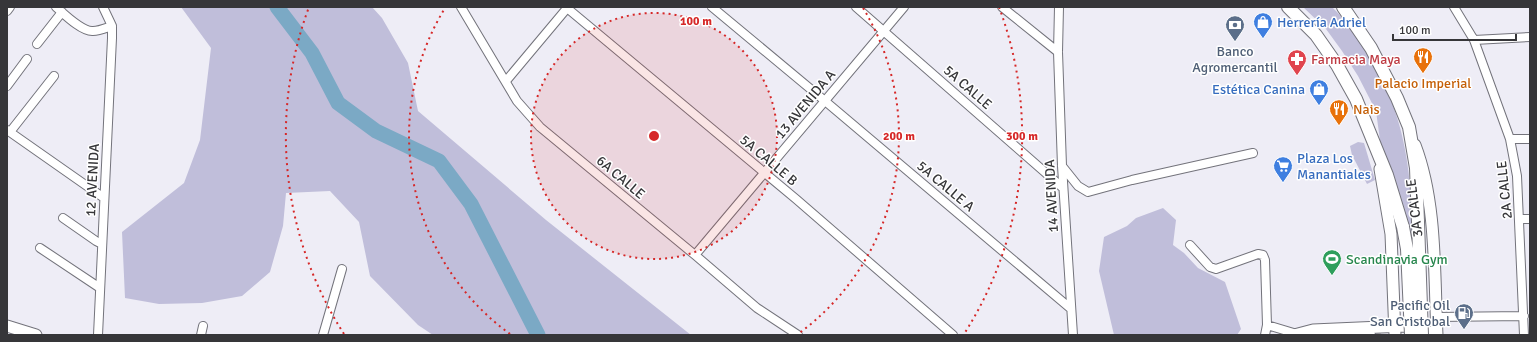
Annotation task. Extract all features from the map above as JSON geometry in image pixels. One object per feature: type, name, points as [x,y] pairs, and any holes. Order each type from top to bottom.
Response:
[{"type":"main road","points":[[1288,7],[1316,35]]},
{"type":"main road","points":[[1296,7],[1307,19],[1316,35],[1337,65],[1356,98],[1373,138],[1378,157],[1387,175],[1403,227],[1407,249],[1411,335]]},
{"type":"main road","points":[[1344,9],[1377,60],[1397,98],[1409,127],[1416,168],[1422,335]]},
{"type":"main road","points":[[1346,335],[1369,334]]},
{"type":"street","points":[[7,11],[10,7]]},
{"type":"street","points":[[37,44],[59,9],[82,28],[88,31],[99,30],[112,26],[104,7]]},
{"type":"street","name":"6A CALLE","points":[[461,7],[517,100],[540,127],[695,255],[756,308],[798,335]]},
{"type":"street","points":[[506,81],[567,7]]},
{"type":"street","name":"5A CALLE B","points":[[567,7],[953,335]]},
{"type":"street","name":"5A CALLE A","points":[[712,7],[1070,308]]},
{"type":"street","name":"5A CALLE","points":[[856,7],[1063,188]]},
{"type":"street","name":"13 AVENIDA A","points":[[695,255],[904,7]]},
{"type":"street","points":[[1002,7],[1058,52]]},
{"type":"street","name":"14 AVENIDA","points":[[1059,7],[1058,52],[1062,166],[1070,308],[1073,335]]},
{"type":"street","name":"2A CALLE","points":[[1454,7],[1474,40],[1510,139],[1517,176],[1526,296],[1524,335]]},
{"type":"street","name":"12 AVENIDA","points":[[98,335],[112,26]]},
{"type":"street","points":[[1474,40],[1530,37]]},
{"type":"street","points":[[7,86],[27,59]]},
{"type":"street","points":[[54,76],[9,131],[104,198]]},
{"type":"street","name":"3A CALLE","points":[[1409,127],[1423,165],[1429,192],[1437,335]]},
{"type":"street","points":[[1510,139],[1530,139]]},
{"type":"street","points":[[1062,166],[1078,186],[1088,192],[1132,180],[1253,153]]},
{"type":"street","name":"3A CALLE","points":[[1378,157],[1391,234],[1395,330]]},
{"type":"street","points":[[63,218],[102,244]]},
{"type":"street","points":[[1520,219],[1530,219]]},
{"type":"street","points":[[1190,245],[1210,267],[1216,269],[1258,254],[1263,255],[1265,260],[1267,325],[1264,335]]},
{"type":"street","points":[[40,248],[100,288]]},
{"type":"street","points":[[323,335],[342,269]]},
{"type":"street","points":[[1395,302],[1403,303],[1421,300],[1435,287]]},
{"type":"street","points":[[1436,317],[1524,316]]},
{"type":"street","points":[[1267,325],[1296,335],[1313,330],[1395,330],[1414,326],[1428,331],[1433,335]]},
{"type":"street","points":[[7,326],[36,335]]},
{"type":"street","points":[[201,335],[203,326]]},
{"type":"shaded area","points":[[181,7],[372,7],[382,18],[408,63],[418,111],[546,220],[691,335],[433,335],[418,325],[370,276],[359,222],[330,191],[286,193],[283,226],[270,272],[242,296],[202,303],[159,304],[125,298],[122,232],[184,183],[200,140],[211,48]]},
{"type":"shaded area","points":[[1303,7],[1332,7],[1343,18],[1356,36],[1386,89],[1397,116],[1405,149],[1410,181],[1413,232],[1410,232],[1382,155],[1376,111],[1358,76],[1342,51],[1326,29]]},
{"type":"shaded area","points":[[1358,142],[1364,143],[1375,180],[1367,184],[1352,155],[1350,146]]},
{"type":"shaded area","points":[[1163,208],[1176,220],[1173,245],[1184,253],[1198,268],[1225,282],[1241,329],[1237,335],[1114,335],[1099,271],[1104,237],[1127,226],[1136,218]]},
{"type":"waterway","points":[[277,7],[312,53],[338,103],[376,131],[439,161],[471,204],[538,335]]},
{"type":"tunnel","points":[[1369,335],[1383,335]]},
{"type":"place","name":"Herrería Adriel","points":[[1263,39]]},
{"type":"place","name":"Banco Agromercantil","points":[[1235,42]]},
{"type":"place","name":"Palacio Imperial","points":[[1423,74]]},
{"type":"place","name":"Farmacia Maya","points":[[1297,76]]},
{"type":"place","name":"Estética Canina","points":[[1319,106]]},
{"type":"place","name":"Nais","points":[[1339,126]]},
{"type":"place","name":"Plaza Los Manantiales","points":[[1283,183]]},
{"type":"place","name":"Scandinavia Gym","points":[[1332,276]]},
{"type":"place","name":"Pacific Oil San Cristobal","points":[[1464,330]]}]
